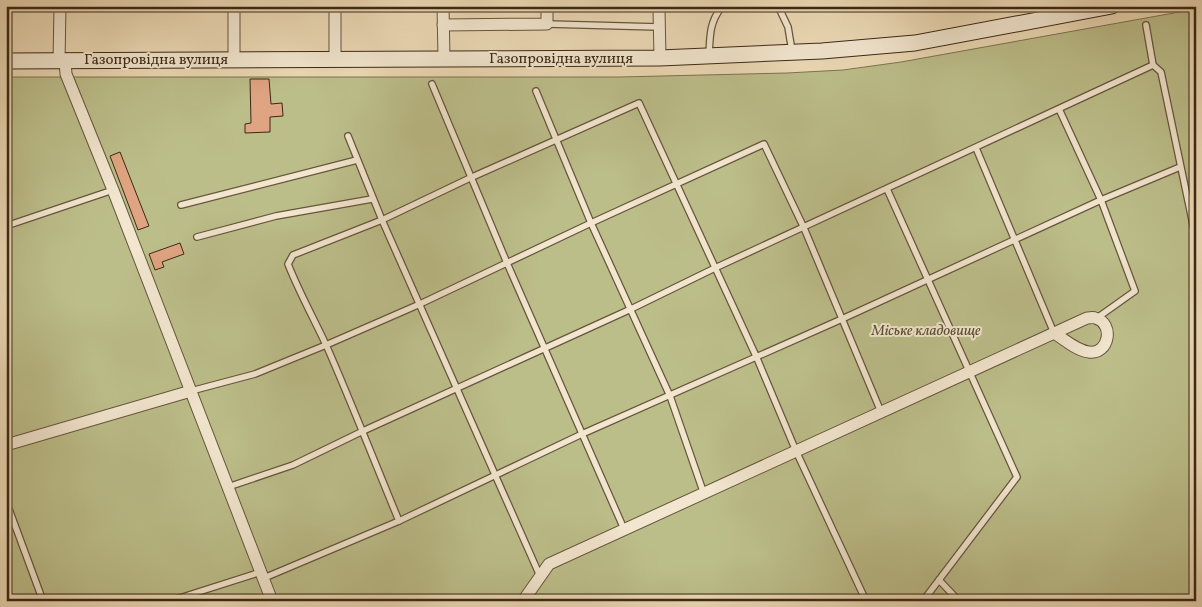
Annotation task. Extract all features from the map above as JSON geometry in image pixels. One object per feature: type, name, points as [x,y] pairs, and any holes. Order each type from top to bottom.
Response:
[{"type":"main road","name":"Газопровідна вулиця","points":[[6,61],[660,58],[822,52],[915,43],[1112,6]]},
{"type":"street","points":[[60,6],[62,61],[66,74],[113,190],[272,601]]},
{"type":"street","points":[[234,6],[234,59]]},
{"type":"street","points":[[335,6],[335,59]]},
{"type":"street","points":[[443,6],[444,59]]},
{"type":"street","points":[[443,25],[547,24],[547,6]]},
{"type":"street","points":[[659,7],[660,58]]},
{"type":"street","points":[[523,601],[549,564],[624,529],[704,494],[970,371],[1054,333],[1088,318],[1097,318],[1104,323],[1108,331],[1107,341],[1100,349],[1090,352],[1078,348],[1054,333]]},
{"type":"street","points":[[6,445],[191,391]]},
{"type":"lane","points":[[709,57],[711,28],[715,15],[721,8],[771,6]]},
{"type":"lane","points":[[778,6],[788,27],[793,53]]},
{"type":"lane","points":[[547,24],[659,27]]},
{"type":"lane","points":[[1146,25],[1153,65],[1161,72],[1196,239]]},
{"type":"lane","points":[[228,486],[293,465],[1153,65]]},
{"type":"lane","points":[[432,84],[470,178],[624,529]]},
{"type":"lane","points":[[536,91],[591,222],[670,396],[704,494]]},
{"type":"lane","points":[[399,521],[326,346],[294,281],[288,264],[290,259],[293,255],[382,220],[470,178],[639,103],[756,356],[796,451],[866,601]]},
{"type":"lane","points":[[1059,109],[1101,200],[1135,291],[1097,318]]},
{"type":"lane","points":[[348,136],[372,199],[540,576]]},
{"type":"lane","points":[[191,391],[255,374],[326,346],[420,304],[591,222],[764,144],[804,228],[881,412]]},
{"type":"lane","points":[[976,148],[1054,333]]},
{"type":"lane","points":[[181,205],[357,160]]},
{"type":"lane","points":[[170,601],[262,575],[399,521],[582,434],[842,319],[1101,200],[1180,167]]},
{"type":"lane","points":[[887,189],[1018,477],[923,601]]},
{"type":"lane","points":[[6,226],[113,190]]},
{"type":"lane","points":[[197,237],[276,216],[372,199]]},
{"type":"lane","points":[[6,502],[43,601]]},
{"type":"lane","points":[[938,580],[959,601]]},
{"type":"green space","name":"Міське кладовище","points":[[1196,9],[1196,601],[6,601],[6,77],[620,77],[843,70],[901,62]]},
{"type":"building","points":[[250,79],[269,79],[271,104],[282,103],[283,116],[270,117],[270,132],[245,133],[245,124],[251,123]]},
{"type":"building","points":[[120,152],[149,226],[138,230],[110,156]]},
{"type":"building","points":[[180,243],[184,254],[162,262],[164,267],[155,270],[149,254]]}]
